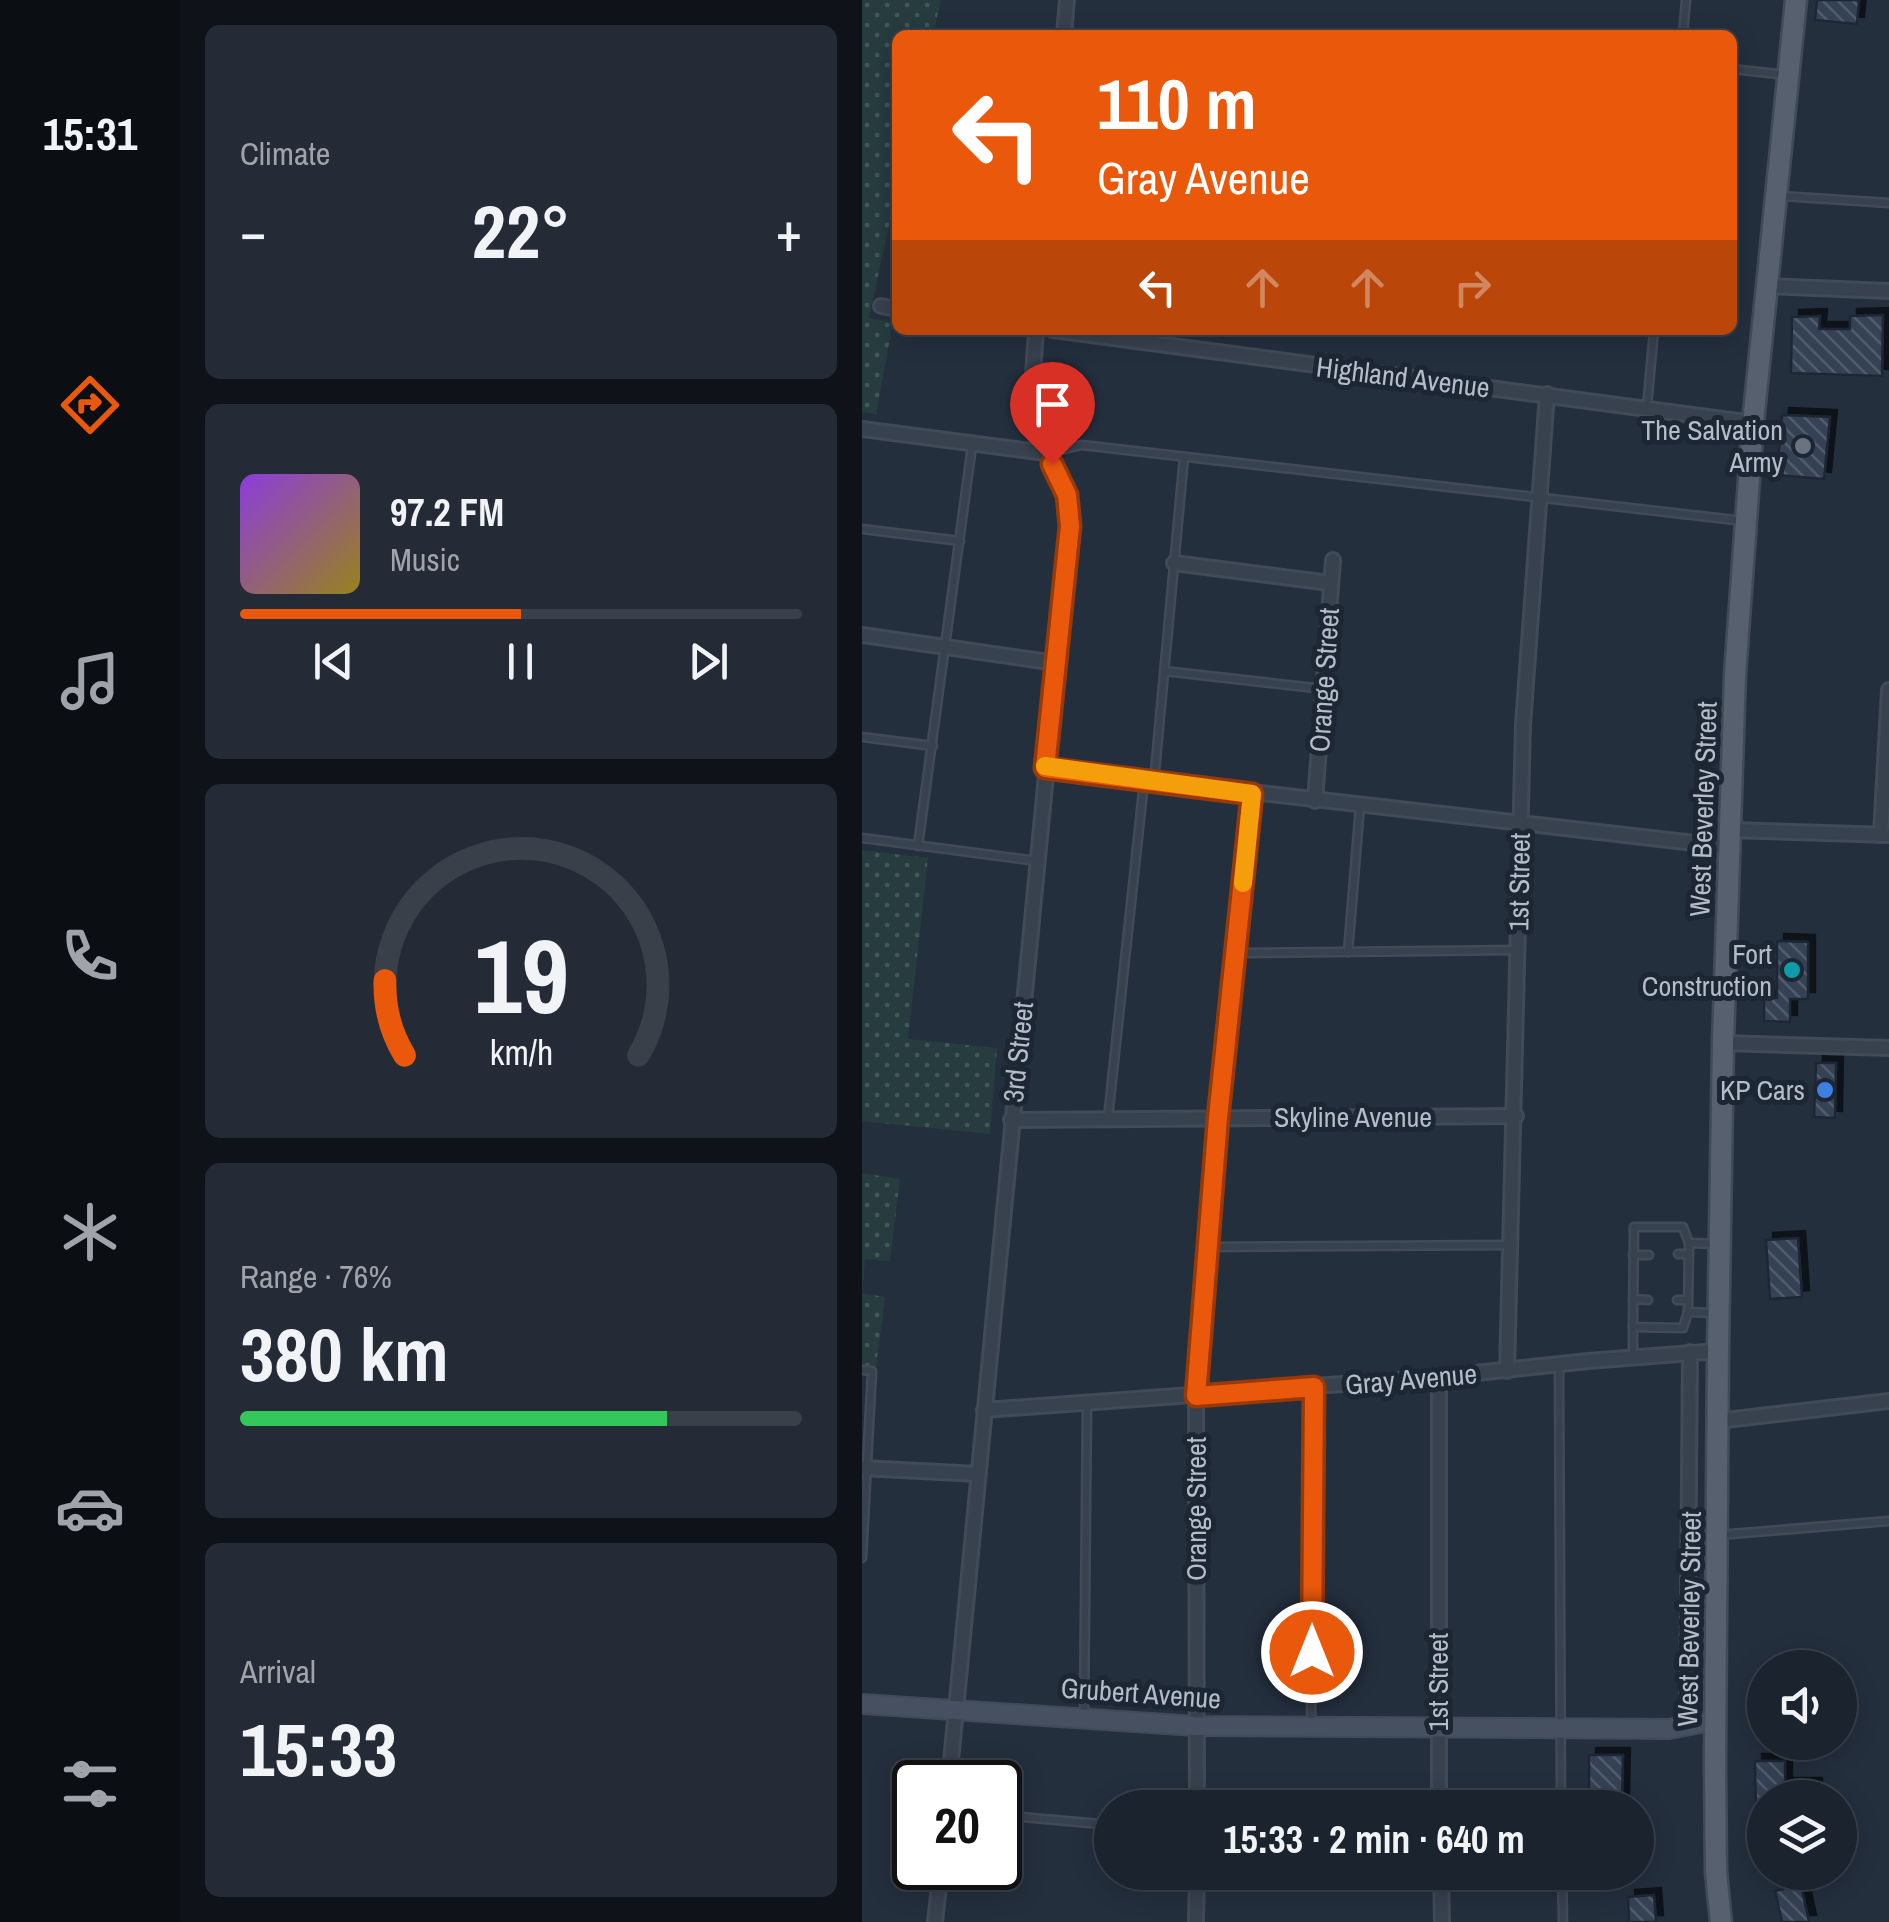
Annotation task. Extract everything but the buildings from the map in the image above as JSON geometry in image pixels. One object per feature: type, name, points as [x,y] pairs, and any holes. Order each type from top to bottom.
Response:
[{"type":"main road","name":"West Beverley Street","points":[[1721,1922],[1716,1872],[1718,1351],[1722,1043],[1735,675],[1753,423],[1796,0]]},
{"type":"street","points":[[1064,30],[1066,0]]},
{"type":"street","points":[[1766,286],[1888,291]]},
{"type":"street","points":[[881,306],[892,307]]},
{"type":"street","name":"3rd Street","points":[[951,1760],[1070,518],[1064,487],[1034,432],[1029,413],[1036,335]]},
{"type":"street","name":"Highland Avenue","points":[[1090,335],[1753,423]]},
{"type":"street","name":"1st Street","points":[[1508,1371],[1520,822],[1547,394]]},
{"type":"street","points":[[862,429],[1046,453]]},
{"type":"street","name":"Orange Street","points":[[1316,801],[1332,560]]},
{"type":"street","points":[[1174,563],[1330,583]]},
{"type":"street","points":[[862,635],[1056,663]]},
{"type":"street","points":[[1045,768],[1520,822],[1594,834],[1729,838],[1885,835],[1888,690]]},
{"type":"street","name":"Orange Street","points":[[1197,1790],[1196,1396],[1218,1118],[1252,794]]},
{"type":"street","points":[[1722,1043],[1888,1048]]},
{"type":"street","name":"Skyline Avenue","points":[[1011,1120],[1516,1116]]},
{"type":"street","name":"Gray Avenue","points":[[984,1410],[1439,1377],[1718,1351]]},
{"type":"street","name":"West Beverley Street","points":[[1687,1725],[1690,1352]]},
{"type":"street","name":"1st Street","points":[[1439,1377],[1439,1790]]},
{"type":"street","points":[[1718,1422],[1888,1401]]},
{"type":"street","points":[[864,1468],[978,1474]]},
{"type":"street","name":"Grubert Avenue","points":[[862,1704],[1196,1726],[1669,1729],[1716,1720]]},
{"type":"street","points":[[935,1922],[939,1890]]},
{"type":"street","points":[[1196,1922],[1197,1890]]},
{"type":"street","points":[[1441,1890],[1442,1922]]},
{"type":"lane","points":[[1683,30],[1686,0]]},
{"type":"lane","points":[[1737,70],[1788,75]]},
{"type":"lane","points":[[1775,196],[1888,202]]},
{"type":"lane","points":[[1647,408],[1654,335]]},
{"type":"lane","points":[[918,846],[973,444]]},
{"type":"lane","points":[[1046,453],[1082,445],[1746,521]]},
{"type":"lane","points":[[1108,1119],[1164,671],[1184,456]]},
{"type":"lane","points":[[862,528],[960,541]]},
{"type":"lane","points":[[1164,671],[1325,690]]},
{"type":"lane","points":[[862,737],[933,746]]},
{"type":"lane","points":[[1348,952],[1360,806]]},
{"type":"lane","points":[[862,838],[1036,861]]},
{"type":"lane","points":[[1235,953],[1518,950]]},
{"type":"lane","points":[[1632,1328],[1683,1328],[1688,1312],[1689,1254],[1683,1227],[1634,1227],[1632,1328],[1633,1357]]},
{"type":"lane","points":[[1689,1243],[1720,1244]]},
{"type":"lane","points":[[1208,1247],[1512,1245]]},
{"type":"lane","points":[[1678,1254],[1689,1254]]},
{"type":"lane","points":[[1634,1255],[1648,1255]]},
{"type":"lane","points":[[1633,1299],[1648,1300]]},
{"type":"lane","points":[[1677,1300],[1688,1300]]},
{"type":"lane","points":[[1688,1312],[1719,1313]]},
{"type":"lane","points":[[1559,1364],[1561,1790]]},
{"type":"lane","points":[[862,1370],[872,1370],[862,1558]]},
{"type":"lane","points":[[1311,1727],[1314,1387]]},
{"type":"lane","points":[[1084,1717],[1087,1404]]},
{"type":"lane","points":[[1718,1535],[1888,1521]]},
{"type":"lane","points":[[1022,1817],[1094,1824]]},
{"type":"lane","points":[[1562,1890],[1562,1922]]},
{"type":"green space","points":[[862,0],[941,0],[934,30],[892,30],[892,211],[869,318],[892,322],[892,327],[876,414],[862,412]]},
{"type":"green space","points":[[862,850],[928,858],[908,1039],[997,1048],[990,1134],[862,1121]]},
{"type":"green space","points":[[862,1173],[900,1179],[890,1261],[865,1259],[862,1293]]},
{"type":"green space","points":[[862,1293],[885,1297],[876,1367],[862,1366]]},
{"type":"slow traffic","points":[[1045,766],[1252,794],[1243,883]]},
{"type":"place","name":"The Salvation Army","points":[[1803,446]]},
{"type":"place","name":"Fort Construction","points":[[1792,970]]},
{"type":"place","name":"KP Cars","points":[[1825,1090]]},
{"type":"route","points":[[1052,464],[1067,495],[1070,526],[1045,768],[1252,794],[1218,1118],[1196,1396],[1314,1387],[1312,1652]]}]
